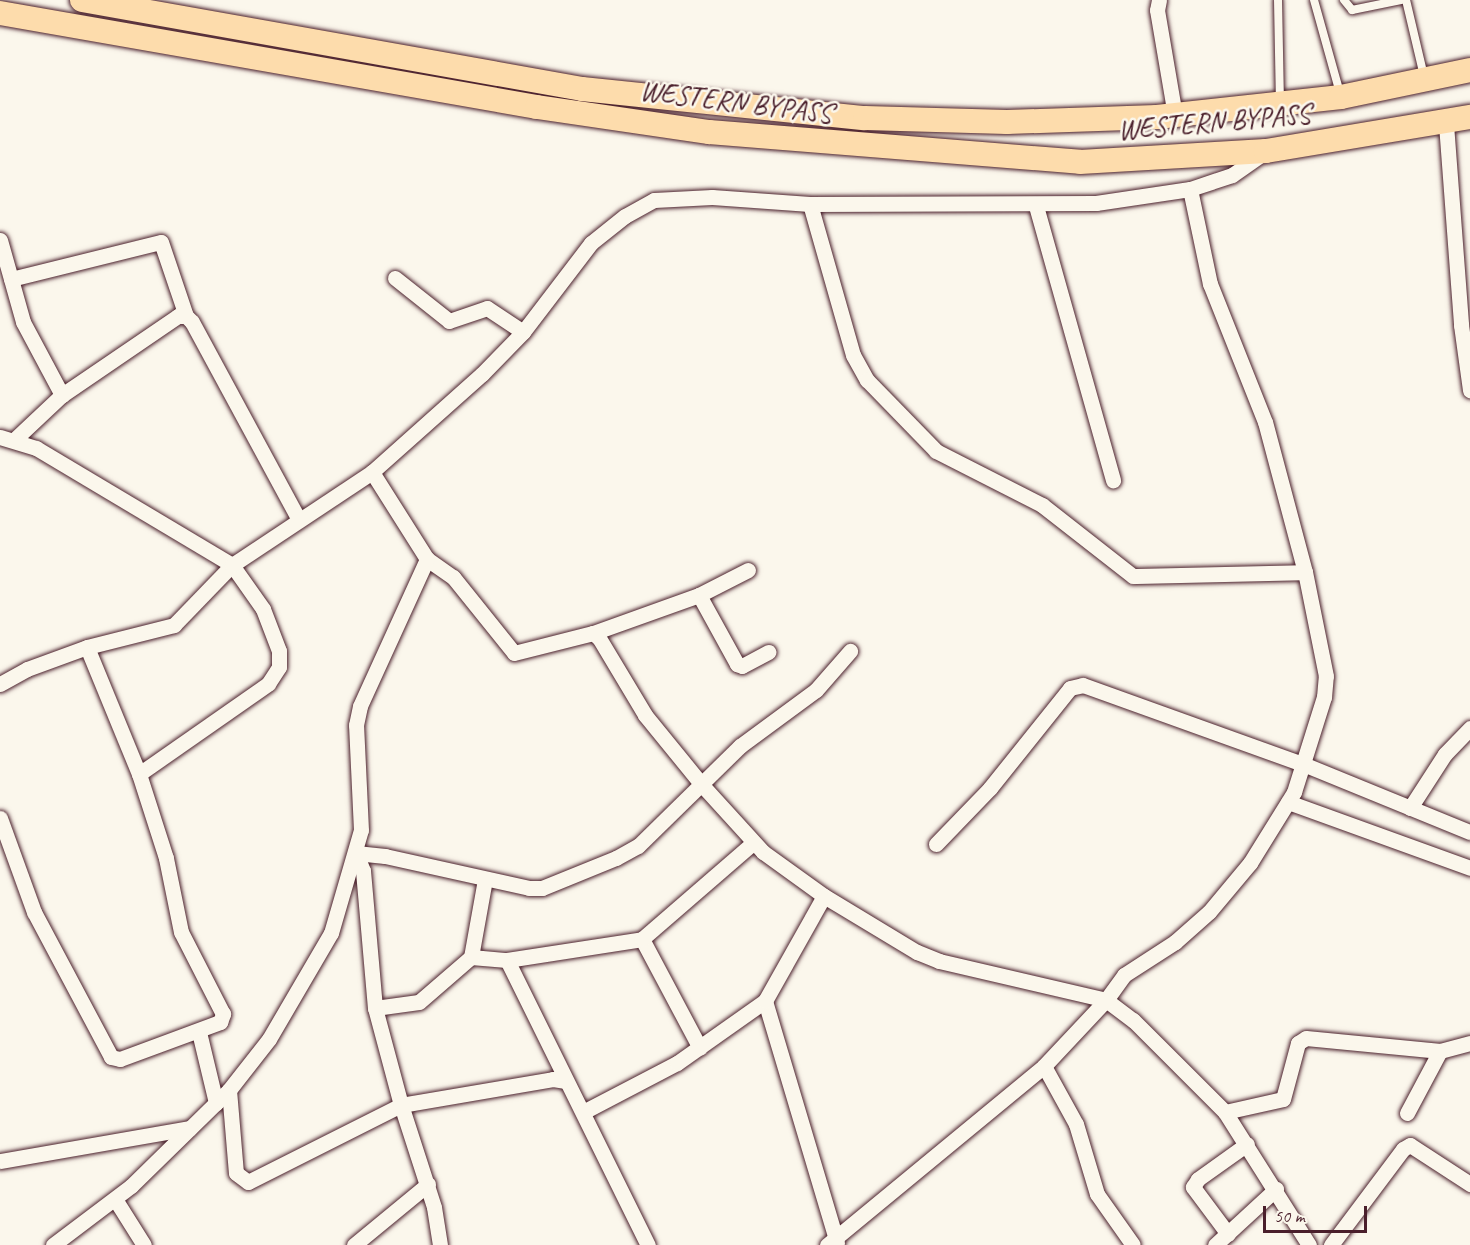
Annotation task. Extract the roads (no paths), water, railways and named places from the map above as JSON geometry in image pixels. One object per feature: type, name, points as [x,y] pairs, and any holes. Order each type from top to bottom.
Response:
[{"type":"main road","name":"WESTERN BYPASS","points":[[93,1],[582,89],[865,118],[1090,122],[1280,106],[1341,97],[1470,70]]},
{"type":"main road","name":"WESTERN BYPASS","points":[[0,13],[537,107],[825,144],[1080,162],[1266,151],[1446,124],[1470,117]]},
{"type":"street","points":[[1159,0],[1157,10],[1175,115]]},
{"type":"street","points":[[1446,124],[1461,325],[1470,390]]},
{"type":"street","points":[[0,684],[27,669],[87,647],[174,625],[232,565],[298,518],[372,472],[482,374],[523,332],[591,243],[625,216],[654,200],[712,197],[810,204],[1036,206],[1096,203],[1190,189],[1232,175],[1266,151]]},
{"type":"street","points":[[765,1001],[833,1242],[1044,1066],[1106,1000],[1124,975],[1175,942],[1209,912],[1250,863],[1288,802],[1303,764],[1324,697],[1326,676],[1305,572],[1265,422],[1210,284],[1190,189]]},
{"type":"street","points":[[810,204],[853,355],[867,380],[936,451],[1042,505],[1133,576],[1305,572]]},
{"type":"street","points":[[1036,206],[1113,480]]},
{"type":"street","points":[[0,240],[23,322],[62,395]]},
{"type":"street","points":[[11,279],[161,242],[186,316],[192,322],[298,518]]},
{"type":"street","points":[[395,278],[449,321],[487,308],[523,332]]},
{"type":"street","points":[[7,438],[62,395],[178,316],[186,316]]},
{"type":"street","points":[[7,438],[36,448],[232,565],[263,609],[279,651],[279,667],[268,684],[139,774]]},
{"type":"street","points":[[372,472],[428,559],[453,577],[514,653],[592,633],[699,595],[748,570]]},
{"type":"street","points":[[53,1245],[115,1199],[229,1090],[307,981],[331,933],[361,830],[356,724],[360,706],[428,559]]},
{"type":"street","points":[[699,595],[737,664],[742,666],[768,652]]},
{"type":"street","points":[[592,633],[645,716],[753,843],[824,896],[917,952],[939,961],[1106,1000],[1133,1020],[1225,1112],[1276,1189],[1309,1245]]},
{"type":"street","points":[[0,818],[34,912],[111,1057],[120,1059],[220,1022],[223,1014],[181,932],[166,858],[139,774],[87,647]]},
{"type":"street","points":[[356,853],[485,879],[543,888],[616,858],[638,846],[740,746],[816,690],[850,651]]},
{"type":"street","points":[[936,844],[990,788],[1052,708],[1075,685],[1303,764],[1470,832]]},
{"type":"street","points":[[1410,808],[1445,754],[1470,728]]},
{"type":"street","points":[[1288,802],[1470,867]]},
{"type":"street","points":[[471,957],[507,960],[642,939],[753,843]]},
{"type":"street","points":[[356,853],[363,871],[375,1008],[401,1105],[428,1184],[439,1244]]},
{"type":"street","points":[[375,1008],[419,1002],[471,957],[485,879]]},
{"type":"street","points":[[585,1111],[653,1077],[700,1048],[765,1001],[824,896]]},
{"type":"street","points":[[642,939],[700,1048]]},
{"type":"street","points":[[507,960],[566,1081],[585,1111],[648,1245]]},
{"type":"street","points":[[198,1032],[216,1103]]},
{"type":"street","points":[[1225,1112],[1283,1099],[1298,1043],[1306,1038],[1440,1051],[1470,1043]]},
{"type":"street","points":[[1407,1113],[1440,1051]]},
{"type":"street","points":[[1044,1066],[1067,1102],[1097,1194],[1133,1245]]},
{"type":"street","points":[[229,1090],[236,1173],[248,1182],[401,1105],[553,1079],[566,1081]]},
{"type":"street","points":[[0,1161],[190,1128]]},
{"type":"street","points":[[1228,1234],[1193,1186],[1198,1179],[1246,1144]]},
{"type":"street","points":[[1331,1245],[1403,1149],[1410,1144],[1470,1184]]},
{"type":"street","points":[[354,1245],[428,1184]]},
{"type":"street","points":[[1215,1245],[1276,1189]]},
{"type":"street","points":[[115,1199],[144,1245]]},
{"type":"lane","points":[[1278,0],[1280,106]]},
{"type":"lane","points":[[1314,0],[1341,97]]},
{"type":"lane","points":[[1344,0],[1352,10],[1401,0]]},
{"type":"lane","points":[[1406,0],[1425,80]]}]
